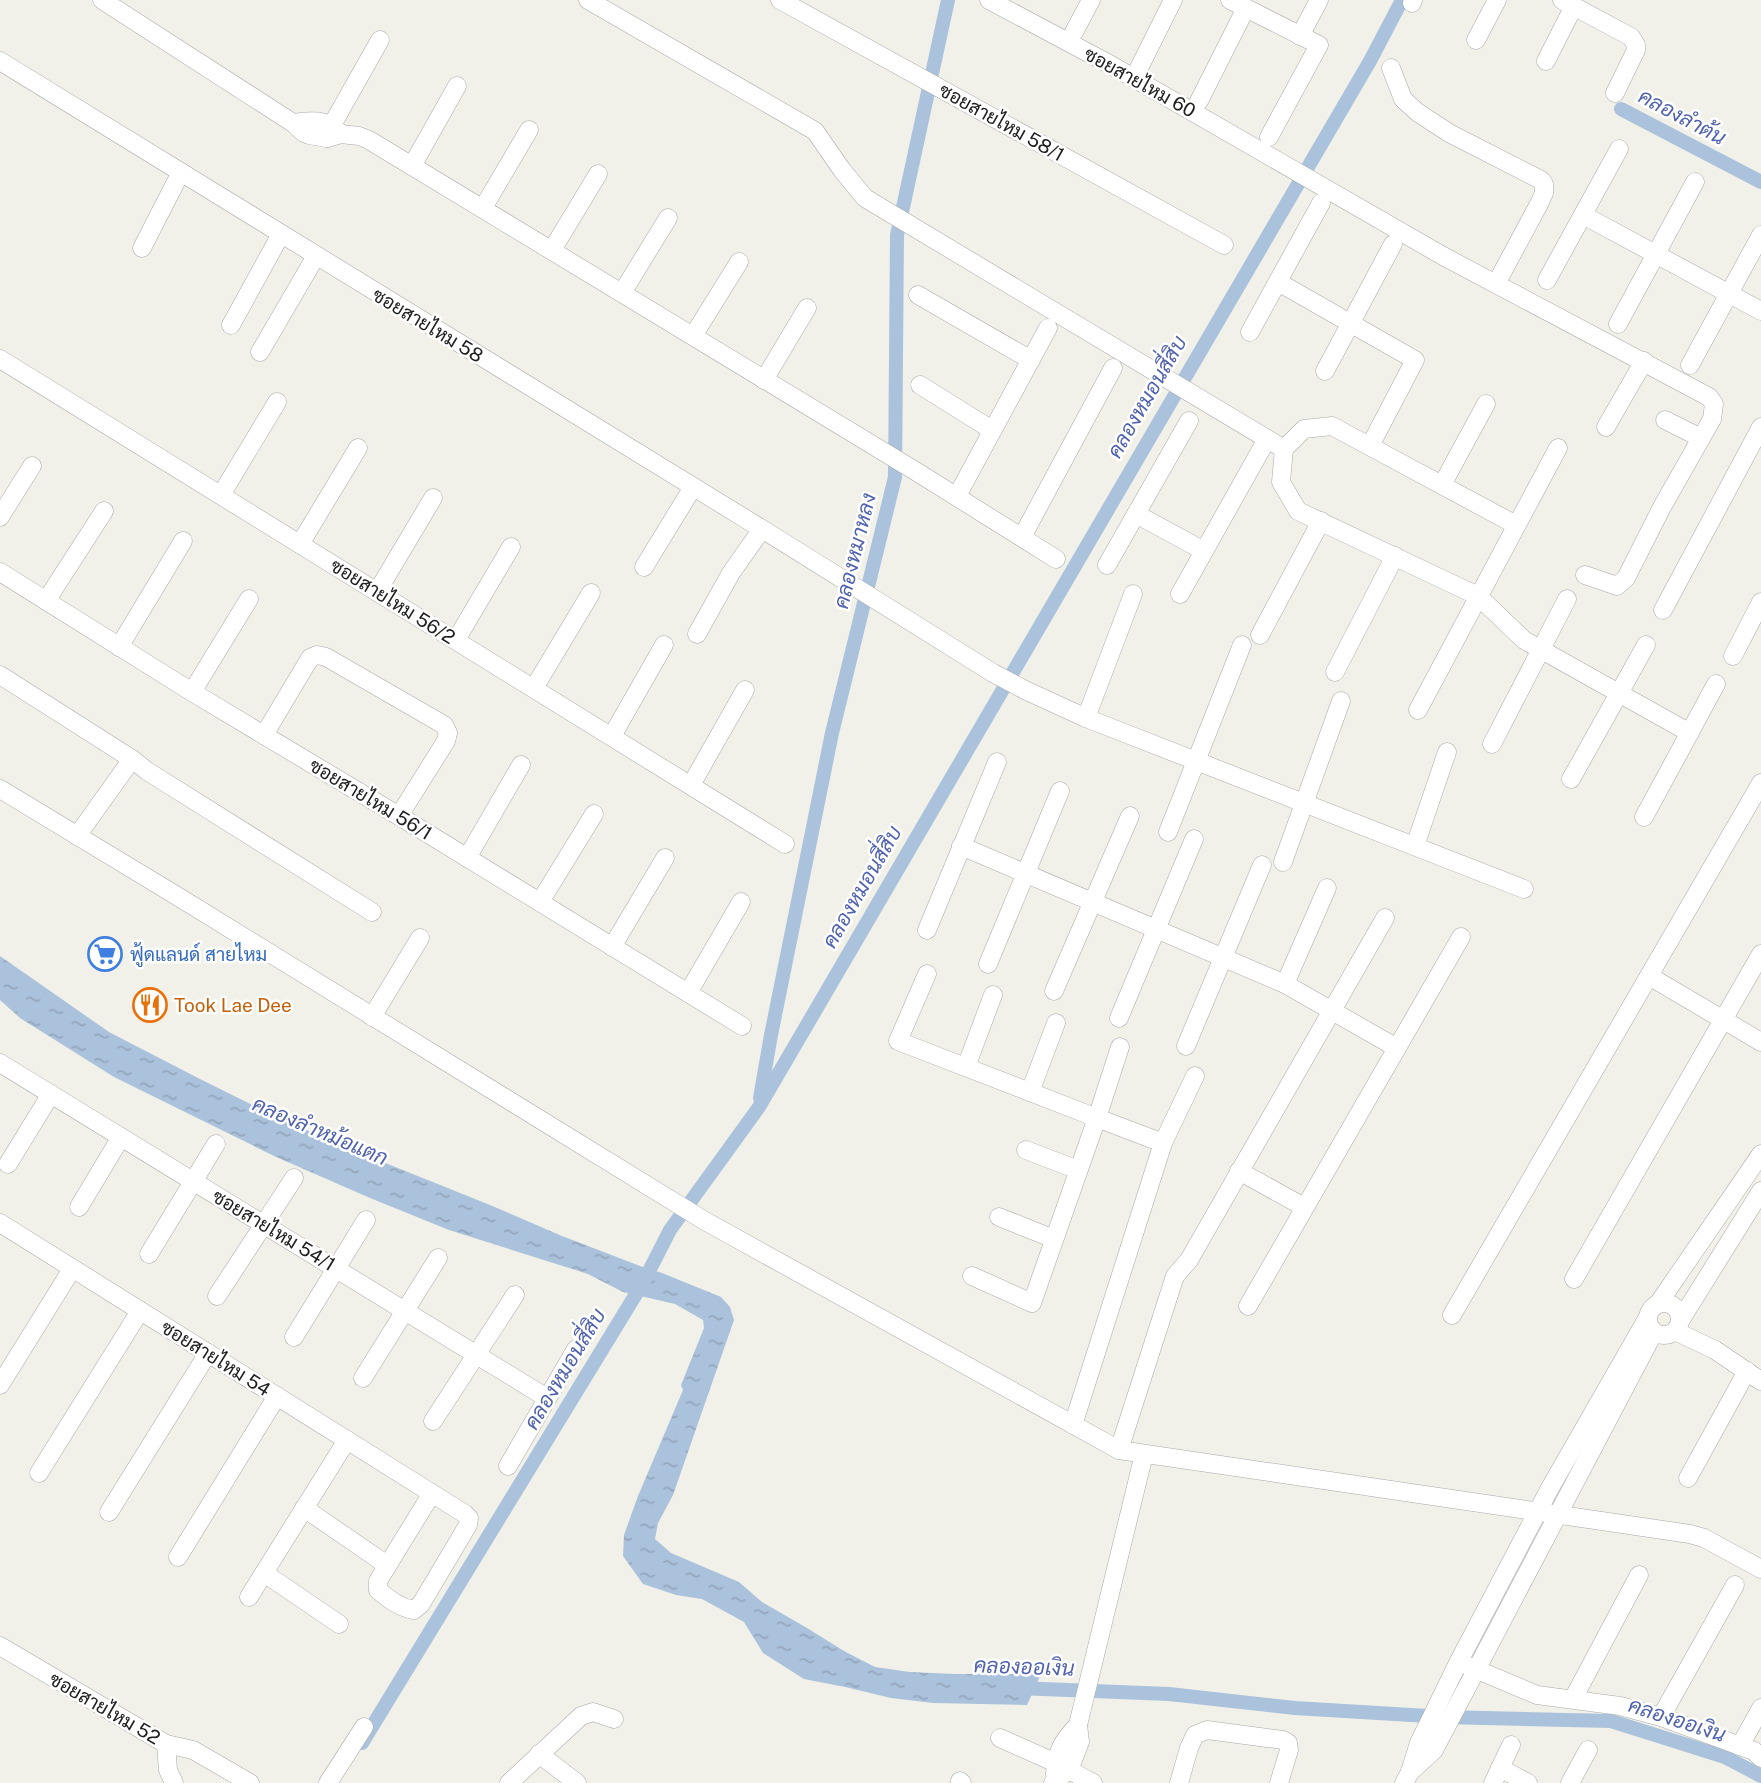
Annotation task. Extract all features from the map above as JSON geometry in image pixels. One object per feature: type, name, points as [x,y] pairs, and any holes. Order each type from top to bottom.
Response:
[{"type":"street","points":[[102,0],[293,123],[304,133],[309,135],[333,132],[364,137],[957,496],[1056,559]]},
{"type":"street","points":[[588,0],[815,131],[865,198],[1284,449]]},
{"type":"street","name":"ซอยสายไหม 58/1","points":[[780,0],[1224,244]]},
{"type":"street","name":"ซอยสายไหม 60","points":[[989,0],[1111,65],[1406,236],[1710,397],[1714,404],[1714,414],[1701,438]]},
{"type":"street","points":[[1074,32],[1091,0]]},
{"type":"street","points":[[1139,68],[1173,0]]},
{"type":"street","points":[[1300,36],[1319,0]]},
{"type":"street","points":[[1476,40],[1497,0]]},
{"type":"street","points":[[1199,100],[1238,3],[1319,45],[1269,137]]},
{"type":"street","points":[[1546,61],[1577,4],[1632,37],[1636,45],[1615,93]]},
{"type":"street","points":[[333,132],[380,40]]},
{"type":"street","name":"ซอยสายไหม 58","points":[[0,61],[993,673],[1086,718],[1524,888]]},
{"type":"street","points":[[1391,68],[1403,99],[1417,112],[1449,133],[1541,180],[1544,184],[1544,193],[1539,204],[1496,284]]},
{"type":"street","points":[[412,166],[457,86]]},
{"type":"street","points":[[483,208],[529,130]]},
{"type":"street","points":[[1547,280],[1619,149]]},
{"type":"street","points":[[142,248],[181,172]]},
{"type":"street","points":[[552,250],[597,174]]},
{"type":"street","points":[[1618,324],[1695,183]]},
{"type":"street","points":[[1250,332],[1321,203]]},
{"type":"street","points":[[1583,215],[1761,311]]},
{"type":"street","points":[[622,293],[668,218]]},
{"type":"street","points":[[231,324],[281,234]]},
{"type":"street","points":[[1690,365],[1761,235]]},
{"type":"street","points":[[1325,371],[1393,244]]},
{"type":"street","points":[[260,352],[316,256]]},
{"type":"street","points":[[693,336],[739,262]]},
{"type":"street","points":[[1278,282],[1415,360],[1370,446]]},
{"type":"street","points":[[918,295],[1031,360]]},
{"type":"street","points":[[764,380],[807,308]]},
{"type":"street","points":[[957,496],[1048,328]]},
{"type":"street","name":"ซอยสายไหม 56/2","points":[[0,359],[785,844]]},
{"type":"street","points":[[1606,427],[1644,361]]},
{"type":"street","points":[[1022,537],[1113,368]]},
{"type":"street","points":[[920,385],[992,430]]},
{"type":"street","points":[[221,495],[277,402]]},
{"type":"street","points":[[1442,485],[1486,404]]},
{"type":"street","points":[[1586,575],[1617,586],[1626,578],[1701,438],[1665,420]]},
{"type":"street","points":[[1107,565],[1189,421]]},
{"type":"street","points":[[1516,525],[1332,426],[1304,429],[1284,449],[1281,482],[1298,511],[1478,596],[1524,640],[1689,733]]},
{"type":"street","points":[[1663,610],[1761,427]]},
{"type":"street","points":[[1180,594],[1268,439]]},
{"type":"street","points":[[300,544],[358,448]]},
{"type":"street","points":[[1418,710],[1558,448]]},
{"type":"street","points":[[0,517],[32,466]]},
{"type":"street","points":[[644,567],[693,486]]},
{"type":"street","points":[[377,592],[433,498]]},
{"type":"street","points":[[46,601],[104,510]]},
{"type":"street","points":[[1136,514],[1204,551]]},
{"type":"street","points":[[1260,635],[1321,521]]},
{"type":"street","points":[[697,634],[731,573],[762,529]]},
{"type":"street","points":[[119,646],[183,541]]},
{"type":"street","points":[[456,640],[511,548]]},
{"type":"street","points":[[1335,671],[1395,556]]},
{"type":"street","name":"ซอยสายไหม 56/1","points":[[0,572],[192,692],[742,1026]]},
{"type":"street","points":[[534,688],[591,593]]},
{"type":"street","points":[[1086,718],[1133,594]]},
{"type":"street","points":[[192,692],[249,599]]},
{"type":"street","points":[[1492,744],[1567,600]]},
{"type":"street","points":[[1733,656],[1761,602]]},
{"type":"street","points":[[612,736],[664,645]]},
{"type":"street","points":[[1168,832],[1242,645]]},
{"type":"street","points":[[1571,779],[1646,645]]},
{"type":"street","points":[[264,735],[302,670],[310,659],[317,655],[326,657],[423,712],[444,725],[448,733],[446,741],[398,816]]},
{"type":"street","points":[[0,675],[372,912]]},
{"type":"street","points":[[1644,817],[1716,684]]},
{"type":"street","points":[[691,785],[745,690]]},
{"type":"street","points":[[1283,862],[1341,701]]},
{"type":"street","points":[[1415,846],[1447,752]]},
{"type":"street","points":[[77,836],[132,759]]},
{"type":"street","points":[[927,930],[997,762]]},
{"type":"street","points":[[467,858],[521,765]]},
{"type":"street","points":[[1452,1315],[1761,783]]},
{"type":"street","points":[[0,789],[705,1222],[1119,1450],[1690,1534],[1704,1538],[1761,1569]]},
{"type":"street","points":[[988,964],[1060,790]]},
{"type":"street","points":[[540,902],[594,814]]},
{"type":"street","points":[[1054,991],[1130,816]]},
{"type":"street","points":[[1119,1018],[1194,839]]},
{"type":"street","points":[[961,846],[1285,984],[1397,1048]]},
{"type":"street","points":[[612,947],[665,858]]},
{"type":"street","points":[[1186,1046],[1262,864]]},
{"type":"street","points":[[1285,984],[1327,888]]},
{"type":"street","points":[[688,993],[741,902]]},
{"type":"street","points":[[1119,1450],[1175,1276],[1189,1260],[1385,918]]},
{"type":"street","points":[[1248,1306],[1461,937]]},
{"type":"street","points":[[372,1017],[420,938]]},
{"type":"street","points":[[1574,1279],[1761,954]]},
{"type":"street","points":[[927,974],[898,1041],[1163,1143]]},
{"type":"street","points":[[1649,976],[1761,1042]]},
{"type":"street","points":[[965,1067],[993,995]]},
{"type":"street","points":[[1030,1092],[1056,1023]]},
{"type":"street","points":[[972,1276],[1032,1303],[1120,1047]]},
{"type":"street","name":"ซอยสายไหม 54/1","points":[[0,1063],[547,1398]]},
{"type":"street","points":[[1073,1425],[1163,1143],[1195,1076]]},
{"type":"street","points":[[8,1164],[51,1094]]},
{"type":"street","points":[[79,1208],[121,1136]]},
{"type":"street","points":[[149,1254],[216,1144]]},
{"type":"street","points":[[1026,1150],[1079,1170]]},
{"type":"street","points":[[1407,1778],[1434,1749],[1431,1737],[1446,1688],[1537,1511],[1653,1317],[1761,1154]]},
{"type":"street","points":[[1239,1171],[1304,1207]]},
{"type":"street","points":[[217,1296],[294,1178]]},
{"type":"street","points":[[1653,1317],[1665,1335],[1678,1326],[1761,1191]]},
{"type":"street","points":[[999,1217],[1054,1239]]},
{"type":"street","points":[[294,1337],[366,1220]]},
{"type":"street","name":"ซอยสายไหม 54","points":[[2,1227],[208,1353],[432,1493],[465,1514],[469,1518],[468,1525],[421,1604],[414,1610],[407,1609],[378,1590],[378,1581],[432,1493]]},
{"type":"street","points":[[363,1378],[438,1258]]},
{"type":"street","points":[[0,1385],[72,1269]]},
{"type":"street","points":[[433,1420],[515,1294]]},
{"type":"street","points":[[1431,1737],[1463,1698],[1558,1513],[1653,1317],[1669,1303],[1678,1310],[1678,1326]]},
{"type":"street","points":[[39,1473],[140,1311]]},
{"type":"street","points":[[1678,1326],[1754,1376],[1688,1478]]},
{"type":"street","points":[[508,1466],[576,1349]]},
{"type":"street","points":[[109,1512],[208,1353]]},
{"type":"street","points":[[178,1557],[277,1396]]},
{"type":"street","points":[[249,1597],[347,1440]]},
{"type":"street","points":[[1058,1774],[1064,1739],[1078,1725],[1144,1454]]},
{"type":"street","points":[[304,1508],[387,1565]]},
{"type":"street","points":[[264,1573],[339,1624]]},
{"type":"street","points":[[1573,1699],[1639,1575]]},
{"type":"street","points":[[1661,1717],[1735,1585]]},
{"type":"street","name":"ซอยสายไหม 52","points":[[0,1646],[166,1744],[193,1750],[250,1783]]},
{"type":"street","points":[[1459,1661],[1537,1695],[1620,1706],[1661,1717],[1754,1751],[1761,1758]]},
{"type":"street","points":[[1740,1746],[1761,1708]]},
{"type":"street","points":[[509,1783],[581,1716],[593,1712],[614,1719]]},
{"type":"street","points":[[328,1783],[365,1727]]},
{"type":"street","points":[[1179,1783],[1195,1735],[1207,1730],[1283,1740],[1288,1743],[1289,1750],[1279,1783]]},
{"type":"street","points":[[1000,1738],[1058,1774],[1093,1783]]},
{"type":"street","points":[[166,1744],[169,1770],[174,1783]]},
{"type":"street","points":[[1511,1745],[1496,1775],[1528,1783]]},
{"type":"street","points":[[1570,1783],[1588,1750]]},
{"type":"street","points":[[539,1754],[577,1783]]},
{"type":"water","points":[[0,956],[109,1032],[279,1118],[562,1236],[721,1297],[730,1307],[734,1320],[673,1495],[658,1523],[655,1539],[671,1553],[739,1582],[762,1602],[875,1667],[955,1674],[1041,1674],[1027,1705],[933,1703],[891,1698],[804,1679],[763,1653],[744,1622],[702,1599],[676,1595],[643,1584],[623,1556],[624,1535],[683,1390],[681,1385],[704,1328],[703,1320],[675,1304],[623,1292],[588,1274],[449,1230],[370,1198],[274,1156],[114,1077],[20,1018],[0,1000]]},
{"type":"waterway","name":"คลองหมาหลง","points":[[760,1098],[832,733],[895,477],[897,235],[948,0]]},
{"type":"waterway","name":"คลองหมอนสี่สิบ","points":[[362,1743],[644,1281],[670,1230],[759,1107],[1370,61],[1402,0]]},
{"type":"waterway","name":"คลองลำต้น","points":[[1621,109],[1761,182]]},
{"type":"waterway","name":"คลองออเงิน","points":[[1017,1688],[1169,1694],[1295,1708],[1444,1717],[1611,1721],[1725,1757],[1761,1776]]},
{"type":"place","name":"ฟู้ดแลนด์ สายไหม","points":[[105,954]]},
{"type":"place","name":"Took Lae Dee","points":[[150,1005]]},
{"type":"water label","name":"คลองลำหม้อแตก","points":[[320,1131]]}]
